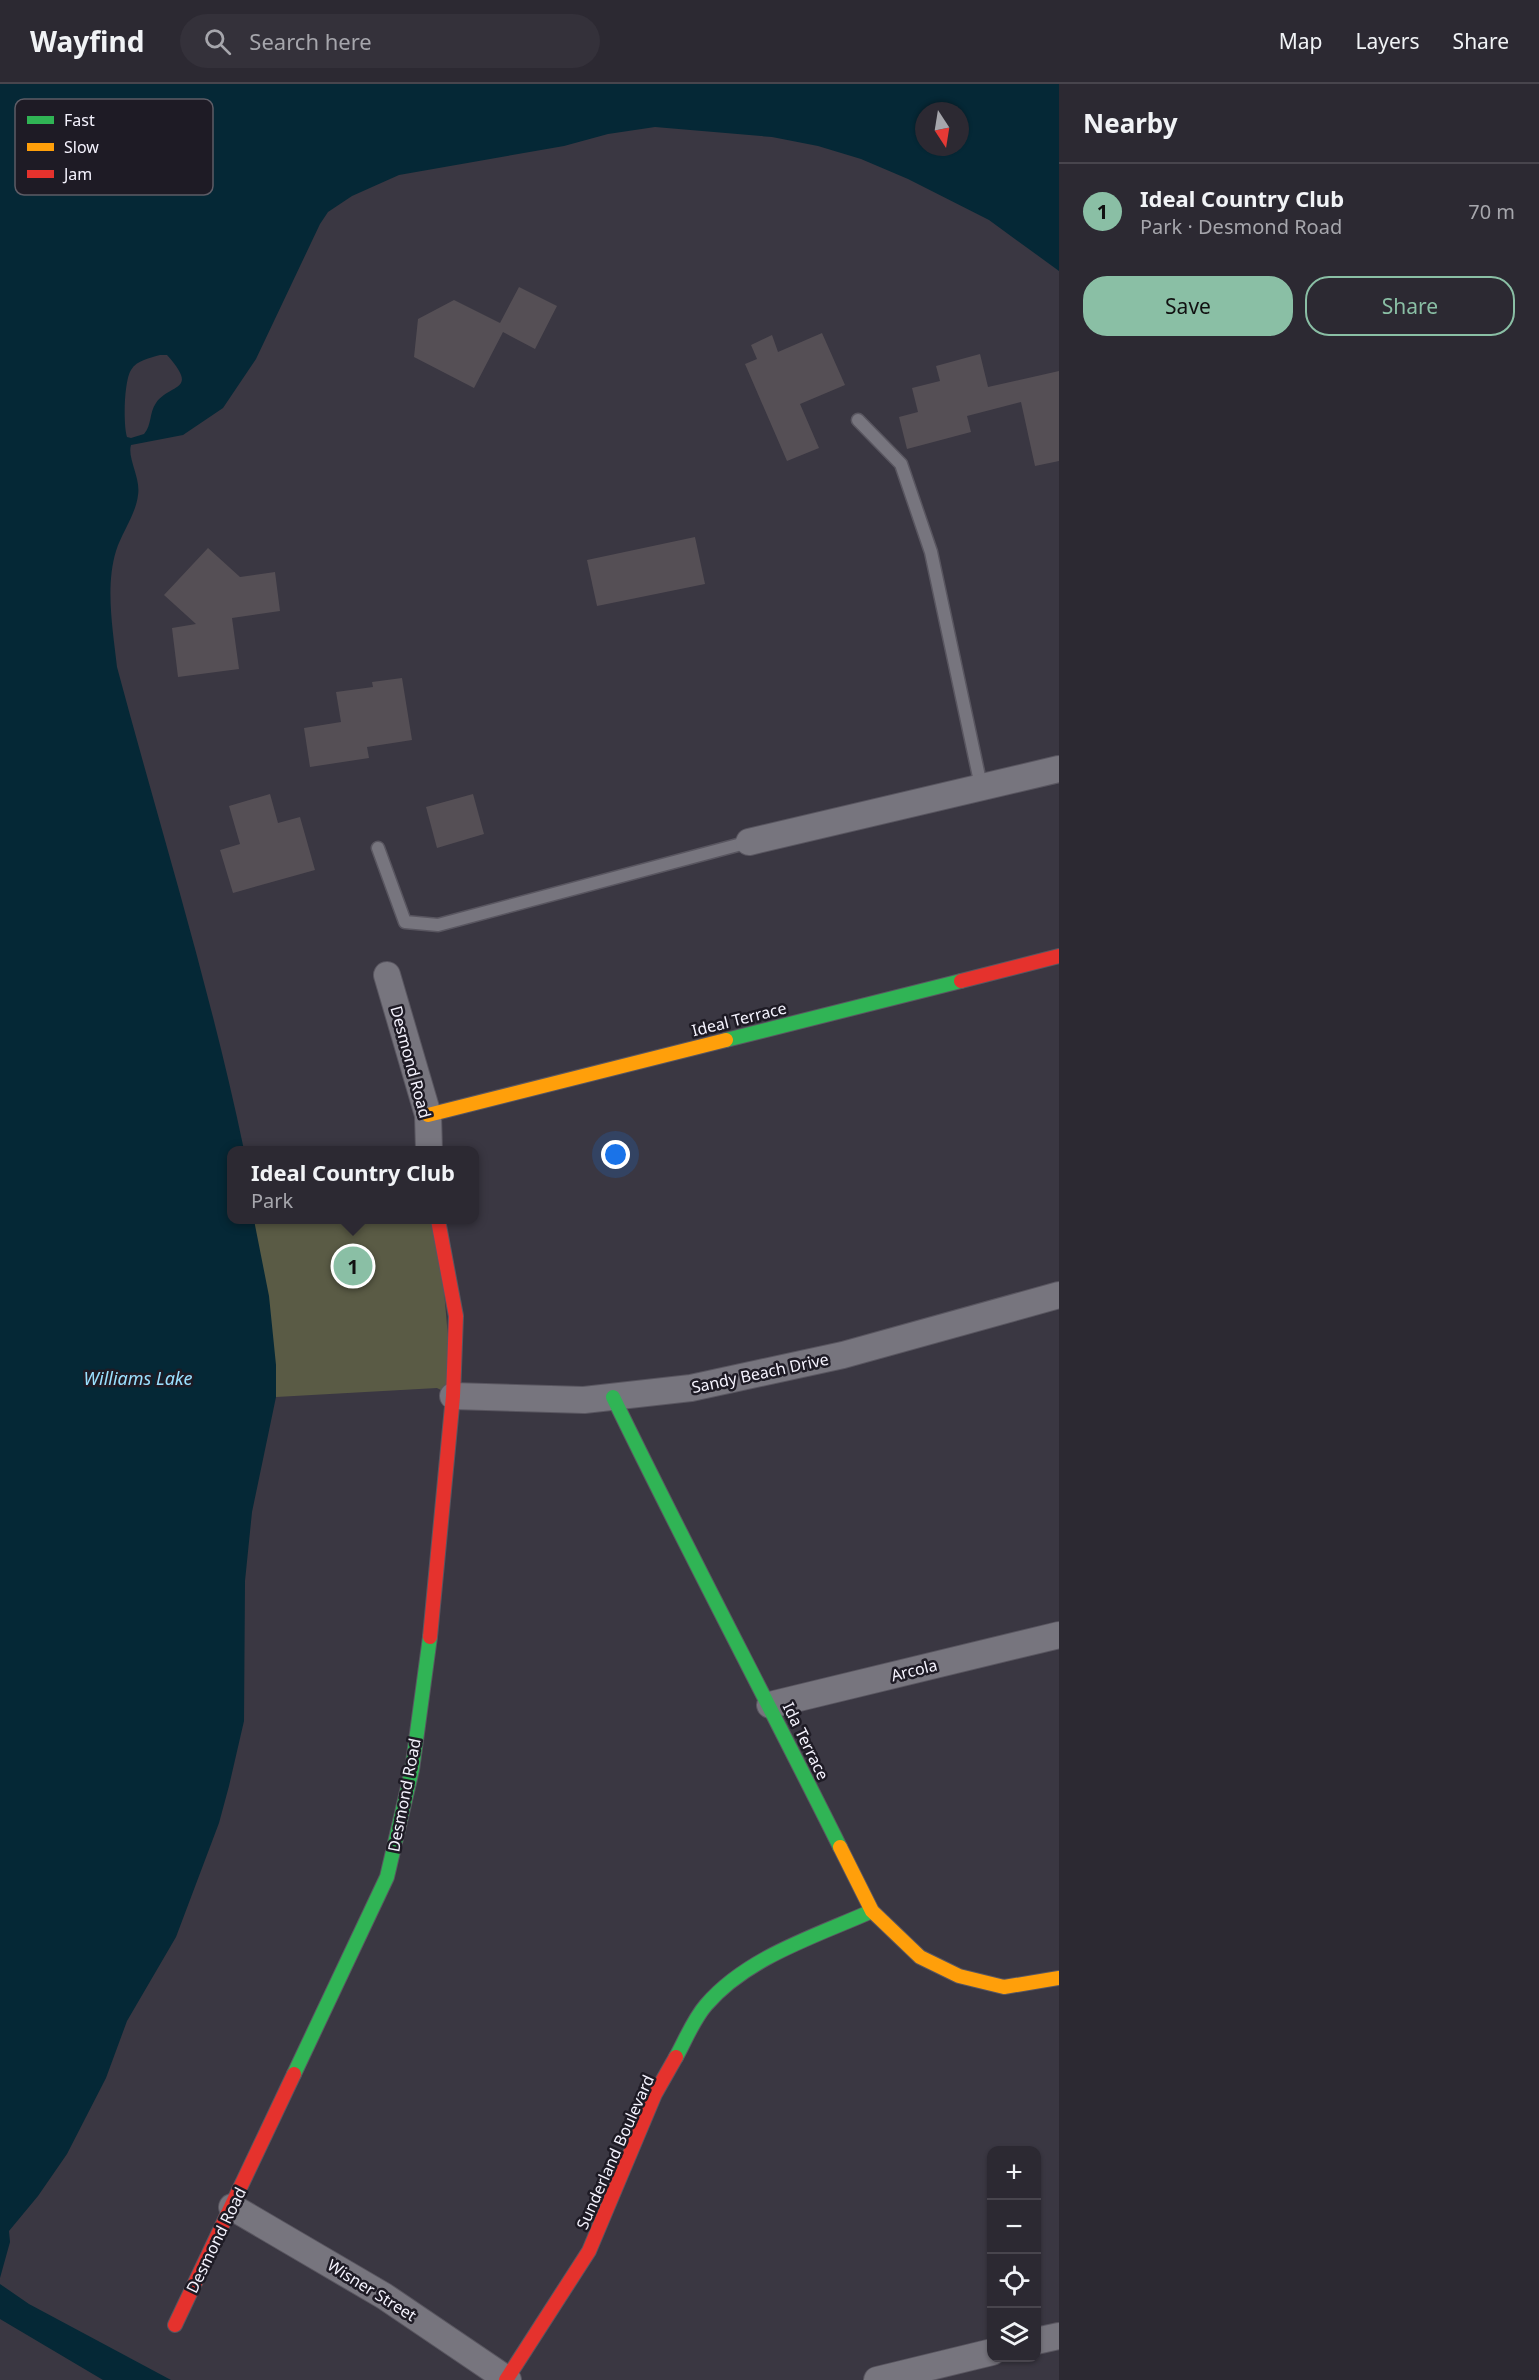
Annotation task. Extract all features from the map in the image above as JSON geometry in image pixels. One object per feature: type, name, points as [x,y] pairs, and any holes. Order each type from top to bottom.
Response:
[{"type":"street","points":[[749,842],[844,822],[981,786],[1059,769]]},
{"type":"street","name":"Ideal Terrace","points":[[428,1115],[1059,956]]},
{"type":"street","name":"Desmond Road","points":[[387,975],[428,1115],[429,1146]]},
{"type":"street","name":"Desmond Road","points":[[175,2325],[387,1877],[412,1770],[433,1611],[453,1396],[456,1316],[439,1224]]},
{"type":"street","name":"Sandy Beach Drive","points":[[453,1396],[584,1400],[691,1388],[843,1355],[1059,1295]]},
{"type":"street","name":"Ida Terrace","points":[[613,1397],[872,1911],[920,1958],[959,1976],[1004,1987],[1059,1978]]},
{"type":"street","name":"Arcola","points":[[770,1705],[1059,1635]]},
{"type":"street","name":"Sunderland Boulevard","points":[[506,2379],[589,2252],[655,2094],[705,2007],[734,1980],[767,1958],[872,1911]]},
{"type":"street","name":"Wisner Street","points":[[232,2207],[384,2296],[506,2379]]},
{"type":"street","points":[[1041,2340],[1059,2336]]},
{"type":"street","points":[[877,2380],[987,2353]]},
{"type":"lane","points":[[858,420],[901,464],[931,552],[981,786]]},
{"type":"lane","points":[[378,848],[405,922],[438,925],[749,842]]},
{"type":"green space","points":[[254,1224],[438,1224],[453,1396],[437,1388],[276,1397]]},
{"type":"water","name":"Williams Lake","points":[[0,84],[1059,84],[1059,271],[989,220],[908,179],[861,159],[818,146],[772,137],[655,127],[608,134],[564,146],[399,175],[352,196],[328,212],[320,224],[256,359],[223,408],[183,435],[131,445],[131,456],[138,482],[138,495],[135,509],[116,551],[110,594],[117,667],[231,1089],[243,1146],[227,1146],[227,1224],[255,1224],[269,1296],[276,1365],[276,1397],[252,1512],[245,1581],[244,1721],[219,1823],[176,1937],[127,2021],[106,2078],[67,2154],[38,2196],[9,2231],[10,2242],[0,2278]],"holes":[[[160,355],[167,355],[177,367],[182,381],[156,403],[144,434],[127,437],[125,403],[131,370],[144,360]]]},
{"type":"water","points":[[0,2284],[29,2304],[171,2380],[103,2380],[0,2319]]},
{"type":"building","points":[[519,287],[557,306],[535,349],[503,332],[474,388],[414,357],[418,319],[454,300],[500,323]]},
{"type":"building","points":[[822,333],[845,385],[800,404],[819,448],[787,461],[745,364],[757,359],[751,345],[772,335],[778,352]]},
{"type":"building","points":[[980,354],[988,387],[1059,371],[1059,461],[1035,466],[1021,402],[967,416],[971,432],[907,449],[899,417],[918,412],[912,388],[940,381],[936,366]]},
{"type":"building","points":[[695,537],[705,584],[597,606],[587,560]]},
{"type":"building","points":[[208,548],[240,577],[275,572],[280,611],[232,618],[239,669],[178,677],[172,628],[196,624],[164,595]]},
{"type":"building","points":[[402,678],[412,740],[367,747],[369,758],[310,767],[304,728],[341,722],[336,692],[373,687],[372,682]]},
{"type":"building","points":[[270,794],[278,823],[300,817],[315,870],[233,893],[220,850],[240,844],[229,806]]},
{"type":"building","points":[[473,794],[484,834],[437,848],[426,807]]},
{"type":"traffic: fast","points":[[726,1040],[961,981]]},
{"type":"traffic: fast","points":[[613,1397],[840,1847]]},
{"type":"traffic: fast","points":[[294,2074],[387,1877],[412,1770],[430,1637]]},
{"type":"traffic: fast","points":[[676,2057],[701,2011],[723,1988],[741,1974],[783,1949],[872,1911]]},
{"type":"traffic: slow","points":[[428,1115],[726,1040]]},
{"type":"traffic: slow","points":[[840,1847],[872,1911],[920,1957],[959,1976],[1004,1987],[1059,1978]]},
{"type":"traffic: jam","points":[[961,981],[1059,956]]},
{"type":"traffic: jam","points":[[430,1637],[453,1396],[456,1316],[439,1224]]},
{"type":"traffic: jam","points":[[506,2380],[589,2251],[655,2094],[676,2057]]},
{"type":"traffic: jam","points":[[175,2325],[294,2074]]},
{"type":"place","name":"Ideal Country Club","points":[[353,1266]]}]
